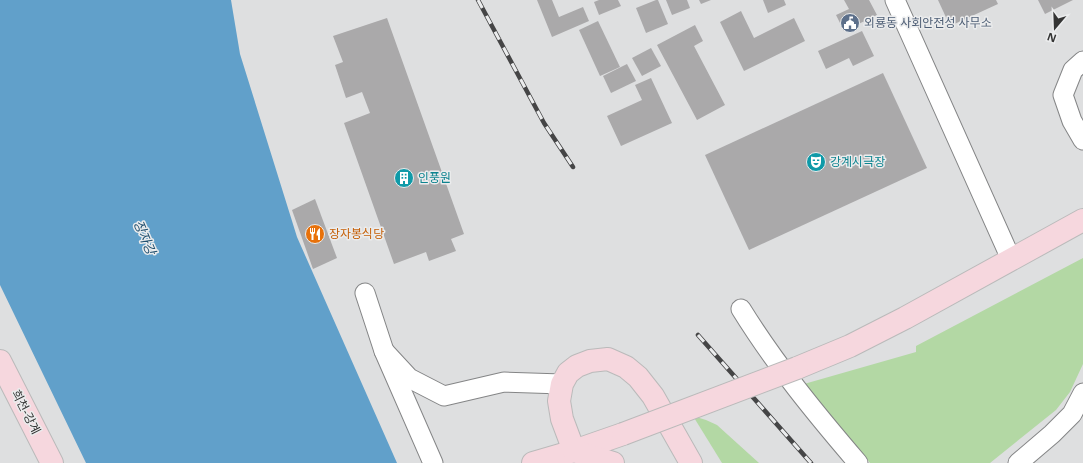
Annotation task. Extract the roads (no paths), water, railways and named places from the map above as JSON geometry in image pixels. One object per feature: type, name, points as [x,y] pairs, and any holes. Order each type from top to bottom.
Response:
[{"type":"main road","points":[[535,462],[574,451],[623,434],[797,368],[850,346],[905,318],[1083,220]]},
{"type":"main road","points":[[574,451],[562,419],[559,401],[562,384],[568,373],[577,366],[590,361],[608,359],[626,367],[638,377],[652,396],[691,463]]},
{"type":"main road","name":"희천-강계","points":[[0,361],[52,463]]},
{"type":"main road","points":[[574,451],[613,463]]},
{"type":"street","points":[[895,0],[1011,259]]},
{"type":"street","points":[[1083,62],[1073,70],[1063,95],[1072,121],[1083,140]]},
{"type":"street","points":[[365,293],[384,351],[433,463]]},
{"type":"street","points":[[741,309],[811,407],[858,463]]},
{"type":"street","points":[[384,351],[409,378],[444,396],[504,382],[562,384]]},
{"type":"street","points":[[1018,463],[1052,434],[1072,414],[1083,393]]},
{"type":"water","name":"장자강","points":[[0,0],[231,0],[240,54],[297,237],[397,463],[86,463],[0,285]]},
{"type":"railway","points":[[478,0],[544,123],[573,167]]},
{"type":"railway","points":[[698,335],[811,463]]},
{"type":"place","name":"외룡동 사회안전성 사무소","points":[[850,23]]},
{"type":"place","name":"강계시극장","points":[[816,162]]},
{"type":"place","name":"인풍원","points":[[404,178]]},
{"type":"place","name":"장자봉식당","points":[[315,234]]}]
